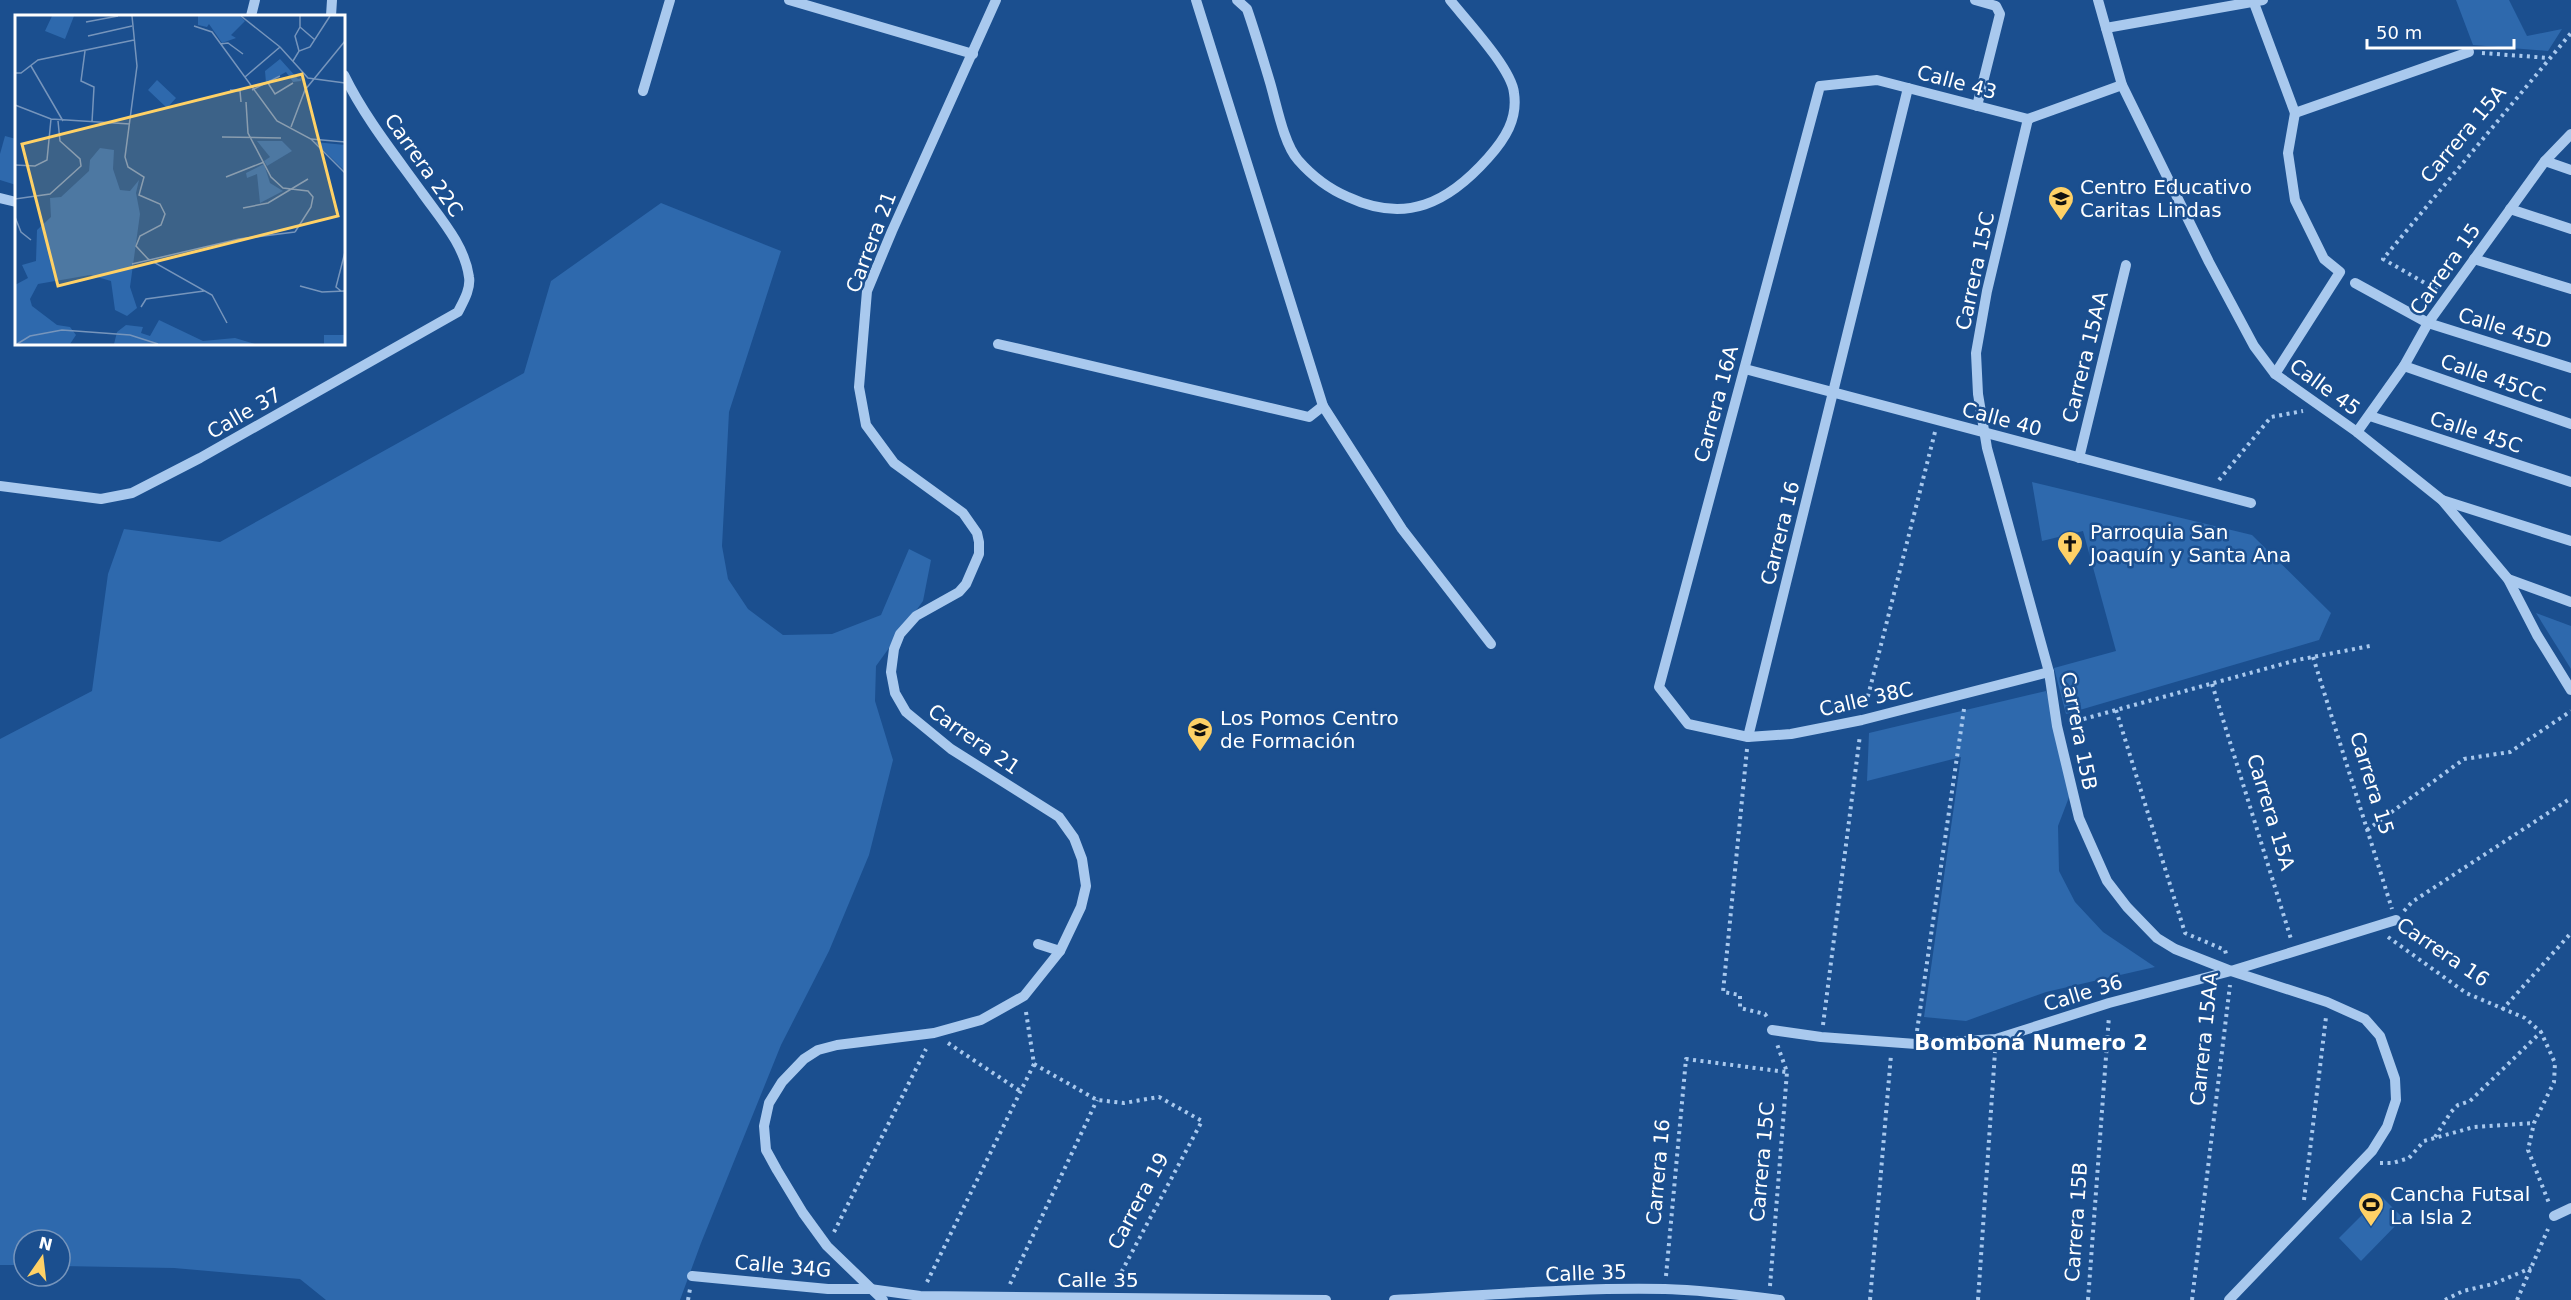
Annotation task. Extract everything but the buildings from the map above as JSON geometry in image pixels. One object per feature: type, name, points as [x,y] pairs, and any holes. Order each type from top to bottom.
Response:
[{"type":"street","points":[[251,15],[255,0]]},
{"type":"street","points":[[331,15],[332,0]]},
{"type":"street","points":[[643,91],[670,0]]},
{"type":"street","points":[[789,0],[972,54]]},
{"type":"street","name":"Carrera 21","points":[[870,1289],[827,1246],[803,1213],[766,1150],[764,1126],[769,1102],[782,1082],[804,1059],[818,1050],[837,1045],[934,1033],[981,1020],[1024,996],[1060,951],[1081,907],[1086,886],[1082,859],[1074,838],[1059,817],[951,749],[906,712],[895,693],[891,672],[894,649],[900,634],[916,616],[959,592],[966,584],[979,554],[979,542],[977,533],[963,513],[894,463],[866,424],[859,387],[867,291],[996,0]]},
{"type":"street","points":[[1197,0],[1323,406],[1402,528],[1491,644]]},
{"type":"street","points":[[1238,0],[1247,9],[1280,122],[1296,159],[1329,188],[1371,208],[1408,210],[1450,194],[1482,164],[1504,139],[1513,120],[1515,92],[1506,72],[1450,0]]},
{"type":"street","points":[[1976,0],[1996,6],[2000,14],[1977,106]]},
{"type":"street","name":"Calle 45","points":[[2098,0],[2122,85],[2254,346],[2275,374],[2357,432],[2442,500],[2508,579],[2537,635],[2571,690]]},
{"type":"street","points":[[2106,28],[2259,1],[2295,113],[2288,153],[2295,200],[2324,259],[2340,272],[2275,374]]},
{"type":"street","points":[[2295,113],[2469,52]]},
{"type":"street","name":"Carrera 22C","points":[[345,77],[357,102],[443,222],[463,254],[470,279]]},
{"type":"street","name":"Calle 43","points":[[1877,80],[2028,119]]},
{"type":"street","name":"Carrera 16A","points":[[1688,724],[1659,687],[1820,86],[1877,80]]},
{"type":"street","points":[[2028,119],[2122,85]]},
{"type":"street","name":"Carrera 16","points":[[1748,737],[1908,88]]},
{"type":"street","name":"Carrera 15C","points":[[1984,432],[1978,394],[1976,353],[1989,280],[2028,119]]},
{"type":"street","name":"Carrera 15","points":[[2357,432],[2404,366],[2428,323],[2545,161],[2571,134]]},
{"type":"street","points":[[2545,161],[2571,170]]},
{"type":"street","points":[[0,198],[15,202]]},
{"type":"street","points":[[2510,209],[2571,229]]},
{"type":"street","points":[[2474,259],[2571,289]]},
{"type":"street","name":"Carrera 15AA","points":[[2079,458],[2126,266]]},
{"type":"street","name":"Calle 37","points":[[0,486],[101,500],[132,493],[200,458],[458,312],[466,297],[470,279]]},
{"type":"street","name":"Calle 45D","points":[[2355,283],[2428,323],[2571,368]]},
{"type":"street","points":[[998,344],[1310,417],[1323,406]]},
{"type":"street","name":"Calle 45CC","points":[[2404,366],[2571,424]]},
{"type":"street","name":"Calle 40","points":[[1745,369],[2251,503]]},
{"type":"street","name":"Calle 45C","points":[[2370,416],[2571,482]]},
{"type":"street","name":"Carrera 15B","points":[[1984,432],[2049,672],[2058,726],[2079,818],[2107,881],[2127,907],[2157,938],[2175,949],[2231,971]]},
{"type":"street","points":[[2442,500],[2571,541]]},
{"type":"street","points":[[2508,579],[2571,602]]},
{"type":"street","name":"Calle 38C","points":[[1688,724],[1748,737],[1791,734],[1862,720],[2049,672]]},
{"type":"street","name":"Calle 36","points":[[1772,1030],[1821,1038],[1916,1044],[1996,1039],[2109,1003],[2231,971],[2396,920]]},
{"type":"street","points":[[1038,944],[1060,951]]},
{"type":"street","points":[[2229,1300],[2362,1163],[2387,1127],[2396,1100],[2395,1079],[2380,1036],[2365,1019],[2328,1002],[2231,971]]},
{"type":"street","points":[[2554,1216],[2571,1208]]},
{"type":"street","name":"Calle 34G","points":[[692,1276],[828,1290],[870,1289]]},
{"type":"street","points":[[870,1289],[883,1300]]},
{"type":"street","name":"Calle 35","points":[[870,1289],[920,1296],[1326,1300]]},
{"type":"street","name":"Calle 35","points":[[1394,1300],[1665,1289],[1718,1292],[1774,1299]]},
{"type":"path","name":"Carrera 15A","points":[[2383,259],[2571,33]]},
{"type":"path","points":[[2469,52],[2550,58]]},
{"type":"path","name":"Calle 45D","points":[[2383,259],[2448,296]]},
{"type":"path","points":[[2209,492],[2271,417],[2321,408]]},
{"type":"path","points":[[2058,726],[2313,657],[2370,646]]},
{"type":"path","name":"Carrera 15","points":[[2313,657],[2396,920]]},
{"type":"path","name":"Carrera 15A","points":[[2212,684],[2295,951]]},
{"type":"path","points":[[1916,1044],[1966,693]]},
{"type":"path","name":"Carrera 15AA","points":[[2116,710],[2185,933],[2225,950],[2231,971],[2192,1300]]},
{"type":"path","points":[[2367,830],[2464,759],[2510,752],[2571,711]]},
{"type":"path","points":[[1748,737],[1723,992],[1740,995],[1740,1008],[1765,1014],[1772,1030]]},
{"type":"path","points":[[2396,920],[2412,902],[2571,798]]},
{"type":"path","name":"Carrera 16","points":[[2374,927],[2466,993],[2525,1018],[2541,1032]]},
{"type":"path","points":[[2502,1010],[2571,933]]},
{"type":"path","points":[[920,1296],[1034,1064],[1024,996]]},
{"type":"path","points":[[2301,1225],[2328,1002]]},
{"type":"path","name":"Carrera 15B","points":[[2088,1300],[2109,1003]]},
{"type":"path","name":"Carrera 15C","points":[[1772,1030],[1787,1072],[1774,1299]]},
{"type":"path","points":[[2435,1138],[2458,1105],[2470,1101],[2541,1032],[2555,1063],[2554,1082],[2534,1123],[2528,1150],[2554,1216],[2517,1300]]},
{"type":"path","points":[[827,1246],[934,1033],[1020,1092]]},
{"type":"path","points":[[1978,1300],[1996,1039]]},
{"type":"path","points":[[1870,1300],[1893,1042]]},
{"type":"path","name":"Carrera 16","points":[[1665,1289],[1686,1059],[1787,1072]]},
{"type":"path","points":[[1004,1297],[1096,1100],[1034,1064]]},
{"type":"path","name":"Carrera 19","points":[[1096,1100],[1124,1103],[1159,1097],[1202,1121],[1107,1298]]},
{"type":"path","points":[[2362,1163],[2393,1163],[2409,1158],[2424,1141],[2474,1127],[2534,1123]]},
{"type":"path","points":[[2445,1300],[2463,1291],[2493,1284],[2531,1268]]},
{"type":"shaded area","points":[[2456,0],[2509,0],[2527,36],[2562,29],[2548,51],[2473,45]]},
{"type":"shaded area","points":[[5,136],[15,139],[15,185],[0,180],[0,154]]},
{"type":"shaded area","points":[[661,203],[781,251],[729,412],[722,546],[728,579],[748,609],[783,635],[832,634],[881,615],[909,549],[931,560],[923,601],[876,666],[875,701],[893,760],[869,855],[829,951],[781,1045],[680,1300],[326,1300],[300,1279],[174,1268],[72,1266],[72,1228],[12,1228],[12,1265],[0,1265],[0,739],[92,691],[108,574],[124,529],[220,542],[524,373],[551,281]]},
{"type":"shaded area","points":[[2032,482],[2252,535],[2331,613],[2319,640],[2066,714],[2054,668],[2116,651],[2083,531],[2042,541]]},
{"type":"shaded area","points":[[2536,613],[2571,626],[2571,669]]},
{"type":"shaded area","points":[[2046,691],[2057,726],[2071,792],[2058,826],[2059,871],[2075,902],[2103,932],[2155,967],[2046,992],[1966,1021],[1924,1017],[1961,757],[1867,781],[1869,733]]},
{"type":"shaded area","name":"Cancha Futsal La Isla 2","points":[[2381,1196],[2403,1218],[2361,1261],[2339,1238]]},
{"type":"place","name":"Centro Educativo Caritas Lindas","points":[[2061,222]]},
{"type":"place","name":"Parroquia San Joaquín y Santa Ana","points":[[2070,567]]},
{"type":"place","name":"Los Pomos Centro de Formación","points":[[1200,753]]},
{"type":"place","name":"Cancha Futsal La Isla 2","points":[[2371,1228]]},
{"type":"district","name":"Bomboná Numero 2","points":[[2031,1043]]}]
